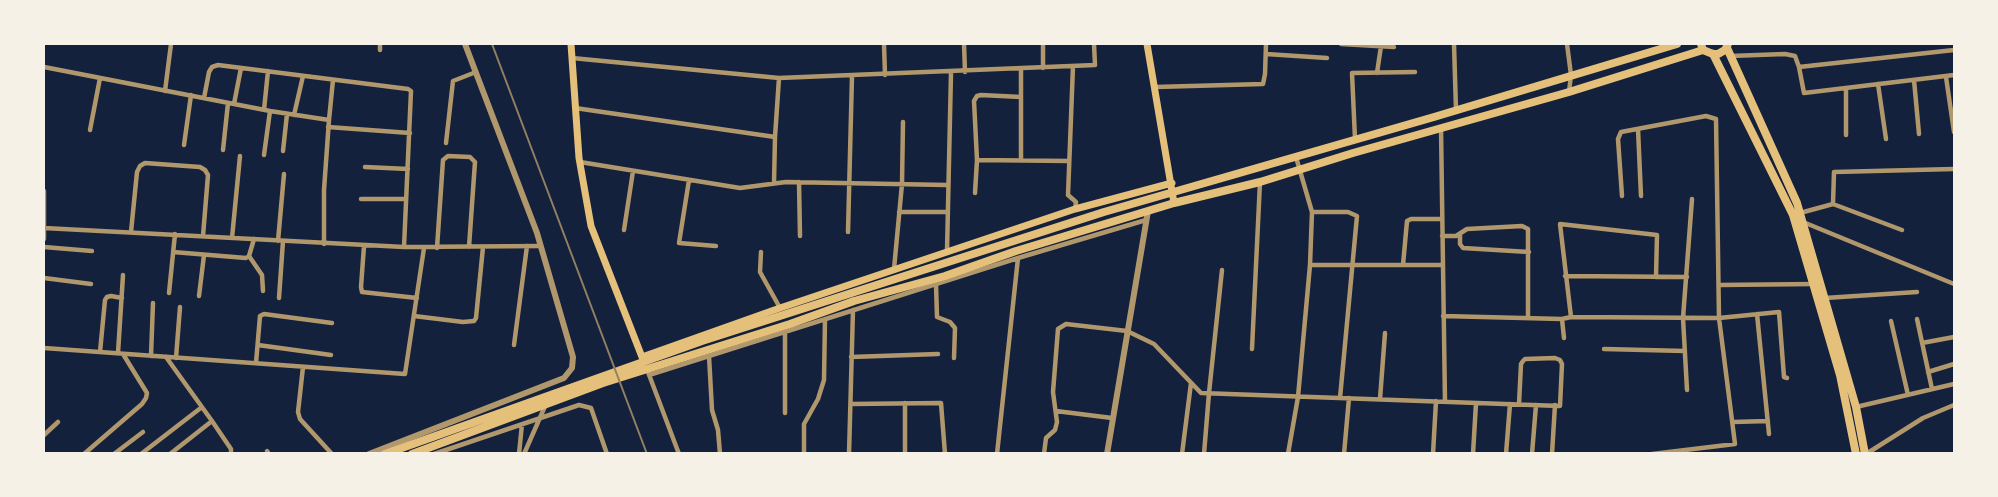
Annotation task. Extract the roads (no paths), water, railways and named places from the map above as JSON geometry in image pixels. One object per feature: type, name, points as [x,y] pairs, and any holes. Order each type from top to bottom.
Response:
[{"type":"main road","points":[[571,44],[580,162],[591,226],[642,357],[1075,209],[1172,187],[1355,139],[1677,44]]},
{"type":"main road","points":[[1147,44],[1174,202]]},
{"type":"main road","points":[[412,453],[603,383],[790,324],[854,301],[945,276],[1016,251],[1114,223],[1174,202],[1260,182],[1569,92],[1702,46],[1713,54],[1789,206],[1817,284],[1825,298],[1856,407],[1865,453]]},
{"type":"main road","points":[[1713,54],[1718,54],[1730,47],[1800,213],[1840,375],[1856,453]]},
{"type":"main road","points":[[385,453],[702,341],[1104,212],[1172,187]]},
{"type":"street","points":[[165,90],[171,44]]},
{"type":"street","points":[[380,44],[380,50]]},
{"type":"street","points":[[369,453],[557,380],[569,373],[572,368],[573,357],[541,246],[465,44]]},
{"type":"street","points":[[884,44],[885,75]]},
{"type":"street","points":[[964,44],[965,72]]},
{"type":"street","points":[[1043,44],[1043,68]]},
{"type":"street","points":[[571,58],[779,78],[951,73],[1095,65],[1094,44]]},
{"type":"street","points":[[1155,87],[1263,84],[1266,44]]},
{"type":"street","points":[[1454,44],[1456,110]]},
{"type":"street","points":[[1567,44],[1571,75],[1569,92]]},
{"type":"street","points":[[1341,45],[1394,47]]},
{"type":"street","points":[[1377,73],[1381,46]]},
{"type":"street","points":[[1730,47],[1795,56],[1804,93],[1954,75]]},
{"type":"street","points":[[1799,67],[1954,50]]},
{"type":"street","points":[[1266,54],[1327,58]]},
{"type":"street","points":[[204,98],[209,72],[218,65],[411,91],[404,247]]},
{"type":"street","points":[[1073,66],[1068,195],[1076,202],[1075,209]]},
{"type":"street","points":[[44,67],[267,111],[329,120]]},
{"type":"street","points":[[223,150],[231,103],[241,68]]},
{"type":"street","points":[[1021,69],[1021,160]]},
{"type":"street","points":[[264,155],[268,71]]},
{"type":"street","points":[[446,143],[453,81],[476,72]]},
{"type":"street","points":[[1355,139],[1352,73],[1415,72]]},
{"type":"street","points":[[947,251],[951,73]]},
{"type":"street","points":[[294,115],[303,76]]},
{"type":"street","points":[[849,232],[852,76]]},
{"type":"street","points":[[1946,77],[1954,132]]},
{"type":"street","points":[[90,130],[99,78]]},
{"type":"street","points":[[774,183],[779,78]]},
{"type":"street","points":[[324,244],[324,190],[333,80]]},
{"type":"street","points":[[1914,80],[1919,134]]},
{"type":"street","points":[[1878,84],[1886,139]]},
{"type":"street","points":[[1846,89],[1846,135]]},
{"type":"street","points":[[184,145],[191,95]]},
{"type":"street","points":[[975,193],[977,160],[974,101],[977,96],[1021,97]]},
{"type":"street","points":[[575,108],[775,137]]},
{"type":"street","points":[[283,151],[287,114]]},
{"type":"street","points":[[1622,196],[1619,134],[1621,132],[1707,116],[1716,119],[1719,318],[1735,444],[1652,453]]},
{"type":"street","points":[[894,269],[902,184],[903,123]]},
{"type":"street","points":[[328,128],[410,133]]},
{"type":"street","points":[[1441,128],[1445,402]]},
{"type":"street","points":[[1638,129],[1641,196]]},
{"type":"street","points":[[1288,453],[1298,397],[1310,266],[1312,212],[1296,155]]},
{"type":"street","points":[[232,238],[240,156]]},
{"type":"street","points":[[437,248],[443,160],[448,156],[471,157],[475,162],[469,247]]},
{"type":"street","points":[[977,160],[1069,160]]},
{"type":"street","points":[[580,162],[740,188],[799,182],[947,185]]},
{"type":"street","points":[[131,232],[137,172],[145,163],[200,167],[205,170],[208,176],[203,236]]},
{"type":"street","points":[[365,167],[408,169]]},
{"type":"street","points":[[1833,204],[1834,172],[1954,169]]},
{"type":"street","points":[[624,230],[633,171]]},
{"type":"street","points":[[279,298],[284,174]]},
{"type":"street","points":[[689,180],[680,243],[716,246]]},
{"type":"street","points":[[799,182],[801,236]]},
{"type":"street","points":[[1252,349],[1260,182]]},
{"type":"street","points":[[44,190],[44,239]]},
{"type":"street","points":[[361,199],[406,199]]},
{"type":"street","points":[[1687,390],[1683,318],[1692,199]]},
{"type":"street","points":[[1800,213],[1833,204],[1902,230]]},
{"type":"street","points":[[1107,453],[1148,211]]},
{"type":"street","points":[[899,212],[947,212]]},
{"type":"street","points":[[1312,212],[1348,212],[1357,216],[1340,398]]},
{"type":"street","points":[[1403,265],[1407,221],[1442,219]]},
{"type":"street","points":[[649,375],[1018,258],[1146,220]]},
{"type":"street","points":[[1803,222],[1954,284]]},
{"type":"street","points":[[1571,317],[1560,224],[1657,234],[1656,277]]},
{"type":"street","points":[[1442,236],[1460,234],[1467,229],[1522,226],[1530,232],[1528,318]]},
{"type":"street","points":[[44,228],[364,246],[437,248],[541,246]]},
{"type":"street","points":[[169,292],[175,234]]},
{"type":"street","points":[[1460,234],[1460,244],[1463,248],[1529,252]]},
{"type":"street","points":[[249,256],[254,239]]},
{"type":"street","points":[[364,246],[362,292],[417,298]]},
{"type":"street","points":[[514,345],[527,246]]},
{"type":"street","points":[[44,247],[92,251]]},
{"type":"street","points":[[414,316],[464,322],[474,321],[483,247]]},
{"type":"street","points":[[44,348],[405,374],[424,248]]},
{"type":"street","points":[[173,252],[242,259],[249,256]]},
{"type":"street","points":[[761,252],[760,272],[780,308]]},
{"type":"street","points":[[199,296],[204,255]]},
{"type":"street","points":[[249,256],[262,275],[263,291]]},
{"type":"street","points":[[997,453],[1018,258]]},
{"type":"street","points":[[1310,266],[1442,265]]},
{"type":"street","points":[[1204,453],[1222,270]]},
{"type":"street","points":[[84,453],[142,404],[146,398],[147,393],[121,354],[123,275]]},
{"type":"street","points":[[1565,276],[1687,277]]},
{"type":"street","points":[[44,278],[91,284]]},
{"type":"street","points":[[936,284],[937,317],[954,324],[955,328],[954,358]]},
{"type":"street","points":[[1719,285],[1817,284]]},
{"type":"street","points":[[1825,298],[1917,292]]},
{"type":"street","points":[[100,352],[105,300],[111,296],[122,298]]},
{"type":"street","points":[[151,356],[153,303]]},
{"type":"street","points":[[176,357],[180,307]]},
{"type":"street","points":[[849,453],[853,310]]},
{"type":"street","points":[[1443,316],[1562,319],[1665,316],[1719,318],[1779,312],[1784,377],[1787,378]]},
{"type":"street","points":[[256,363],[260,316],[264,314],[332,323]]},
{"type":"street","points":[[1757,314],[1769,434]]},
{"type":"street","points":[[1562,319],[1564,338]]},
{"type":"street","points":[[1917,319],[1932,389]]},
{"type":"street","points":[[804,453],[804,424],[818,399],[824,380],[825,320]]},
{"type":"street","points":[[1891,321],[1908,395]]},
{"type":"street","points":[[1044,453],[1046,438],[1056,427],[1053,393],[1058,329],[1061,325],[1066,324],[1127,331],[1154,344],[1201,393],[1560,406],[1562,364],[1560,360],[1555,358],[1525,359],[1523,361],[1519,404]]},
{"type":"street","points":[[785,332],[785,413]]},
{"type":"street","points":[[1380,399],[1385,333]]},
{"type":"street","points":[[1922,343],[1954,337]]},
{"type":"street","points":[[258,345],[331,354]]},
{"type":"street","points":[[1604,349],[1685,351]]},
{"type":"street","points":[[851,357],[938,354]]},
{"type":"street","points":[[710,356],[712,410],[718,430],[720,453]]},
{"type":"street","points":[[166,357],[231,449],[231,453]]},
{"type":"street","points":[[642,357],[680,453]]},
{"type":"street","points":[[1928,372],[1954,364]]},
{"type":"street","points":[[303,367],[298,412],[300,419],[332,453]]},
{"type":"street","points":[[524,453],[557,380]]},
{"type":"street","points":[[1182,453],[1191,383]]},
{"type":"street","points":[[1856,407],[1954,384]]},
{"type":"street","points":[[1344,453],[1349,398]]},
{"type":"street","points":[[1433,453],[1436,402]]},
{"type":"street","points":[[905,403],[905,453]]},
{"type":"street","points":[[850,404],[941,403],[945,453]]},
{"type":"street","points":[[1473,453],[1476,403]]},
{"type":"street","points":[[1506,453],[1510,404]]},
{"type":"street","points":[[434,453],[579,405],[591,408],[607,453]]},
{"type":"street","points":[[1532,453],[1536,405]]},
{"type":"street","points":[[1552,453],[1555,405]]},
{"type":"street","points":[[1865,453],[1923,418],[1954,405]]},
{"type":"street","points":[[141,453],[202,407]]},
{"type":"street","points":[[1056,411],[1112,418]]},
{"type":"street","points":[[170,453],[212,421]]},
{"type":"street","points":[[1733,422],[1768,421]]},
{"type":"street","points":[[44,435],[58,422]]},
{"type":"street","points":[[519,453],[522,424]]},
{"type":"street","points":[[114,453],[142,432]]},
{"type":"railway","points":[[492,44],[647,454]]}]
